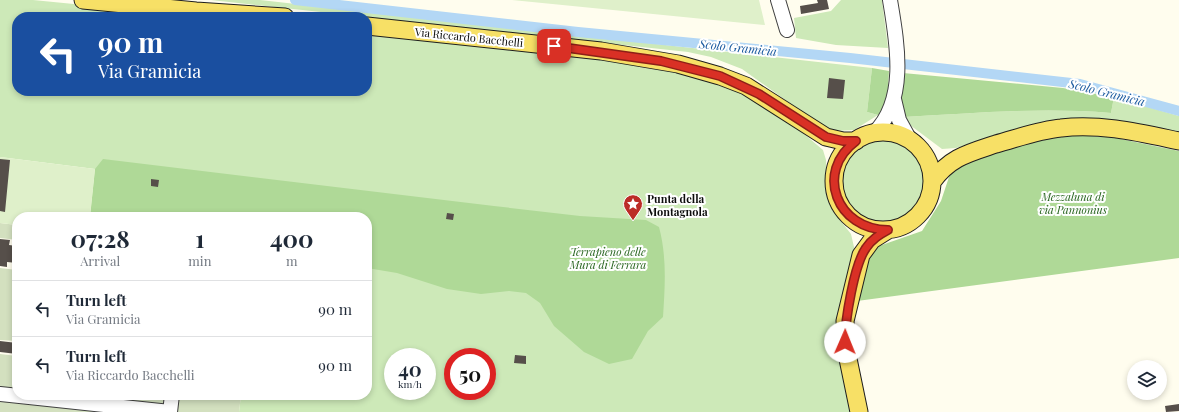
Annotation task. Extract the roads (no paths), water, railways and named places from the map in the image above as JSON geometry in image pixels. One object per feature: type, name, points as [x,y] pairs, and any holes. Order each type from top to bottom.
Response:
[{"type":"main road","points":[[83,0],[143,3],[214,12]]},
{"type":"main road","points":[[171,0],[222,5],[253,12]]},
{"type":"main road","name":"Via Riccardo Bacchelli","points":[[372,27],[601,51],[678,64],[720,76],[746,86],[816,132],[835,139],[856,141]]},
{"type":"main road","points":[[861,256],[858,235],[849,217],[841,206],[835,192],[836,168],[846,149],[856,141],[874,133],[893,133],[928,154],[944,156],[966,154],[1039,132],[1071,127],[1117,130],[1179,141]]},
{"type":"main road","name":"Via Riccardo Bacchelli","points":[[816,132],[829,149],[836,168]]},
{"type":"main road","points":[[859,412],[847,354],[845,332],[848,309],[861,256],[872,240],[888,230],[909,223],[921,213],[928,201],[932,182],[931,168],[915,145]]},
{"type":"main road","points":[[932,182],[947,165],[966,154]]},
{"type":"main road","points":[[849,217],[868,228],[888,230]]},
{"type":"street","points":[[778,0],[787,30]]},
{"type":"street","points":[[874,133],[886,118],[894,99],[897,51],[890,0]]},
{"type":"street","points":[[894,99],[899,120],[915,145]]},
{"type":"street","points":[[0,394],[12,395]]},
{"type":"street","points":[[57,400],[170,412],[171,400]]},
{"type":"waterway","name":"Scolo Gramicia","points":[[295,0],[578,32],[850,58],[1080,84],[1179,111]]},
{"type":"place","name":"Punta della Montagnola","points":[[633,221]]},
{"type":"park label","name":"Mezzaluna di via Pannonius","points":[[1073,202]]},
{"type":"park label","name":"Terrapieno delle Mura di Ferrara","points":[[608,257]]}]
